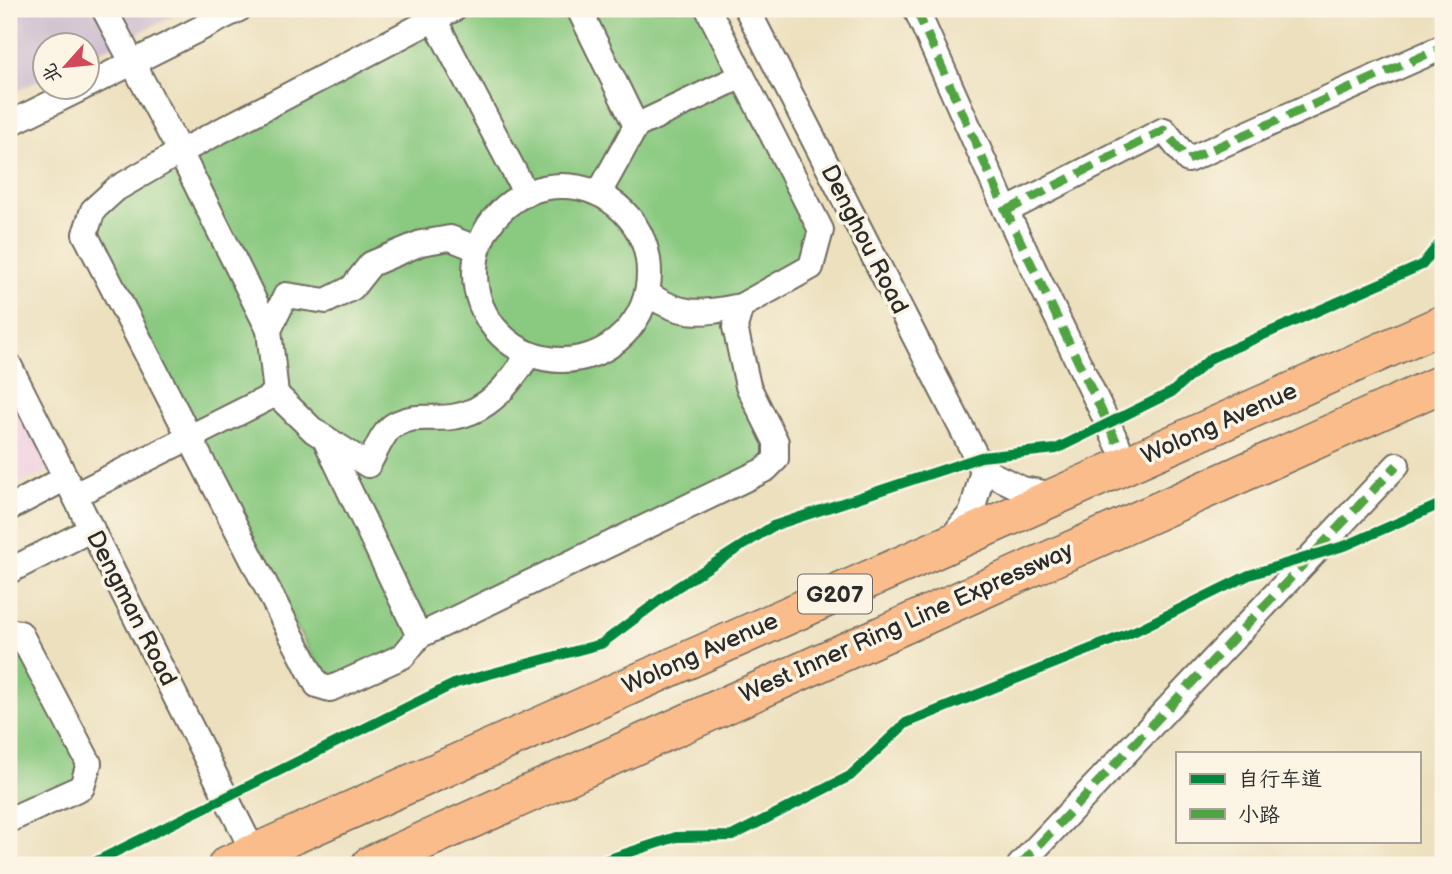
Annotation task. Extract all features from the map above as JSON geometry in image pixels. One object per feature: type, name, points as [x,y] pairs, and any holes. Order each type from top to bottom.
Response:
[{"type":"highway","name":"Wolong Avenue","points":[[251,861],[1056,495],[1443,324]]},
{"type":"highway","name":"West Inner Ring Line Expressway","points":[[251,861],[1443,348]]},
{"type":"highway","name":"West Inner Ring Line Expressway","points":[[370,865],[1443,383]]},
{"type":"highway","points":[[422,865],[1443,407]]},
{"type":"street","points":[[104,9],[270,330],[276,394],[324,437],[368,465],[391,426],[417,415],[452,417],[479,408],[506,390],[528,354]]},
{"type":"street","points":[[102,78],[239,9]]},
{"type":"street","points":[[579,9],[636,126]]},
{"type":"street","points":[[648,294],[670,309],[702,314],[741,306],[811,267],[821,230],[708,9]]},
{"type":"street","name":"Denghou Road","points":[[747,9],[983,470]]},
{"type":"street","points":[[916,9],[1006,211],[1118,445]]},
{"type":"street","points":[[526,194],[439,12],[180,152],[116,190],[93,210],[85,234],[317,685],[330,689],[404,656],[419,636],[766,469],[776,459],[776,442],[745,374],[734,327],[741,306]]},
{"type":"street","points":[[1006,211],[1164,130],[1188,160],[1443,47]]},
{"type":"street","points":[[599,192],[636,126],[742,76]]},
{"type":"street","points":[[9,124],[54,102]]},
{"type":"street","points":[[570,185],[599,192],[624,210],[642,235],[650,264],[648,294],[636,322],[615,344],[588,357],[558,361],[528,354],[507,341],[490,322],[479,299],[475,274],[478,249],[491,221],[512,200],[526,194],[540,187],[570,185]]},
{"type":"street","points":[[270,330],[286,295],[327,301],[352,288],[371,264],[394,252],[450,238],[478,249]]},
{"type":"street","name":"Dengman Road","points":[[9,365],[92,529],[251,861]]},
{"type":"street","points":[[9,508],[70,487],[188,438],[276,394]]},
{"type":"street","points":[[324,437],[419,636]]},
{"type":"street","points":[[1020,865],[1397,465]]},
{"type":"street","points":[[947,545],[972,512],[983,470],[1022,489],[1056,495]]},
{"type":"street","points":[[9,571],[92,529]]},
{"type":"street","points":[[9,631],[20,633],[89,763],[82,787],[9,820]]},
{"type":"shaded area","points":[[9,9],[188,9],[102,50],[102,32],[32,32],[32,84],[9,95]]},
{"type":"shaded area","points":[[9,384],[51,468],[9,489]]},
{"type":"green space","points":[[454,9],[708,9],[821,230],[811,267],[741,306],[776,459],[330,689],[85,234],[93,210]]},
{"type":"green space","points":[[9,631],[89,763],[82,787],[9,820]]},
{"type":"marked path","points":[[916,9],[1006,211],[1118,445]]},
{"type":"marked path","points":[[1006,211],[1164,130],[1188,160],[1443,47]]},
{"type":"marked path","points":[[1020,865],[1397,465]]},
{"type":"cycle path","points":[[89,865],[456,683],[601,644],[676,588],[773,526],[981,457],[1056,449],[1172,392],[1211,358],[1422,265],[1443,239]]},
{"type":"cycle path","points":[[591,865],[676,837],[732,836],[850,776],[906,723],[1135,631],[1249,575],[1347,545],[1443,503]]}]
